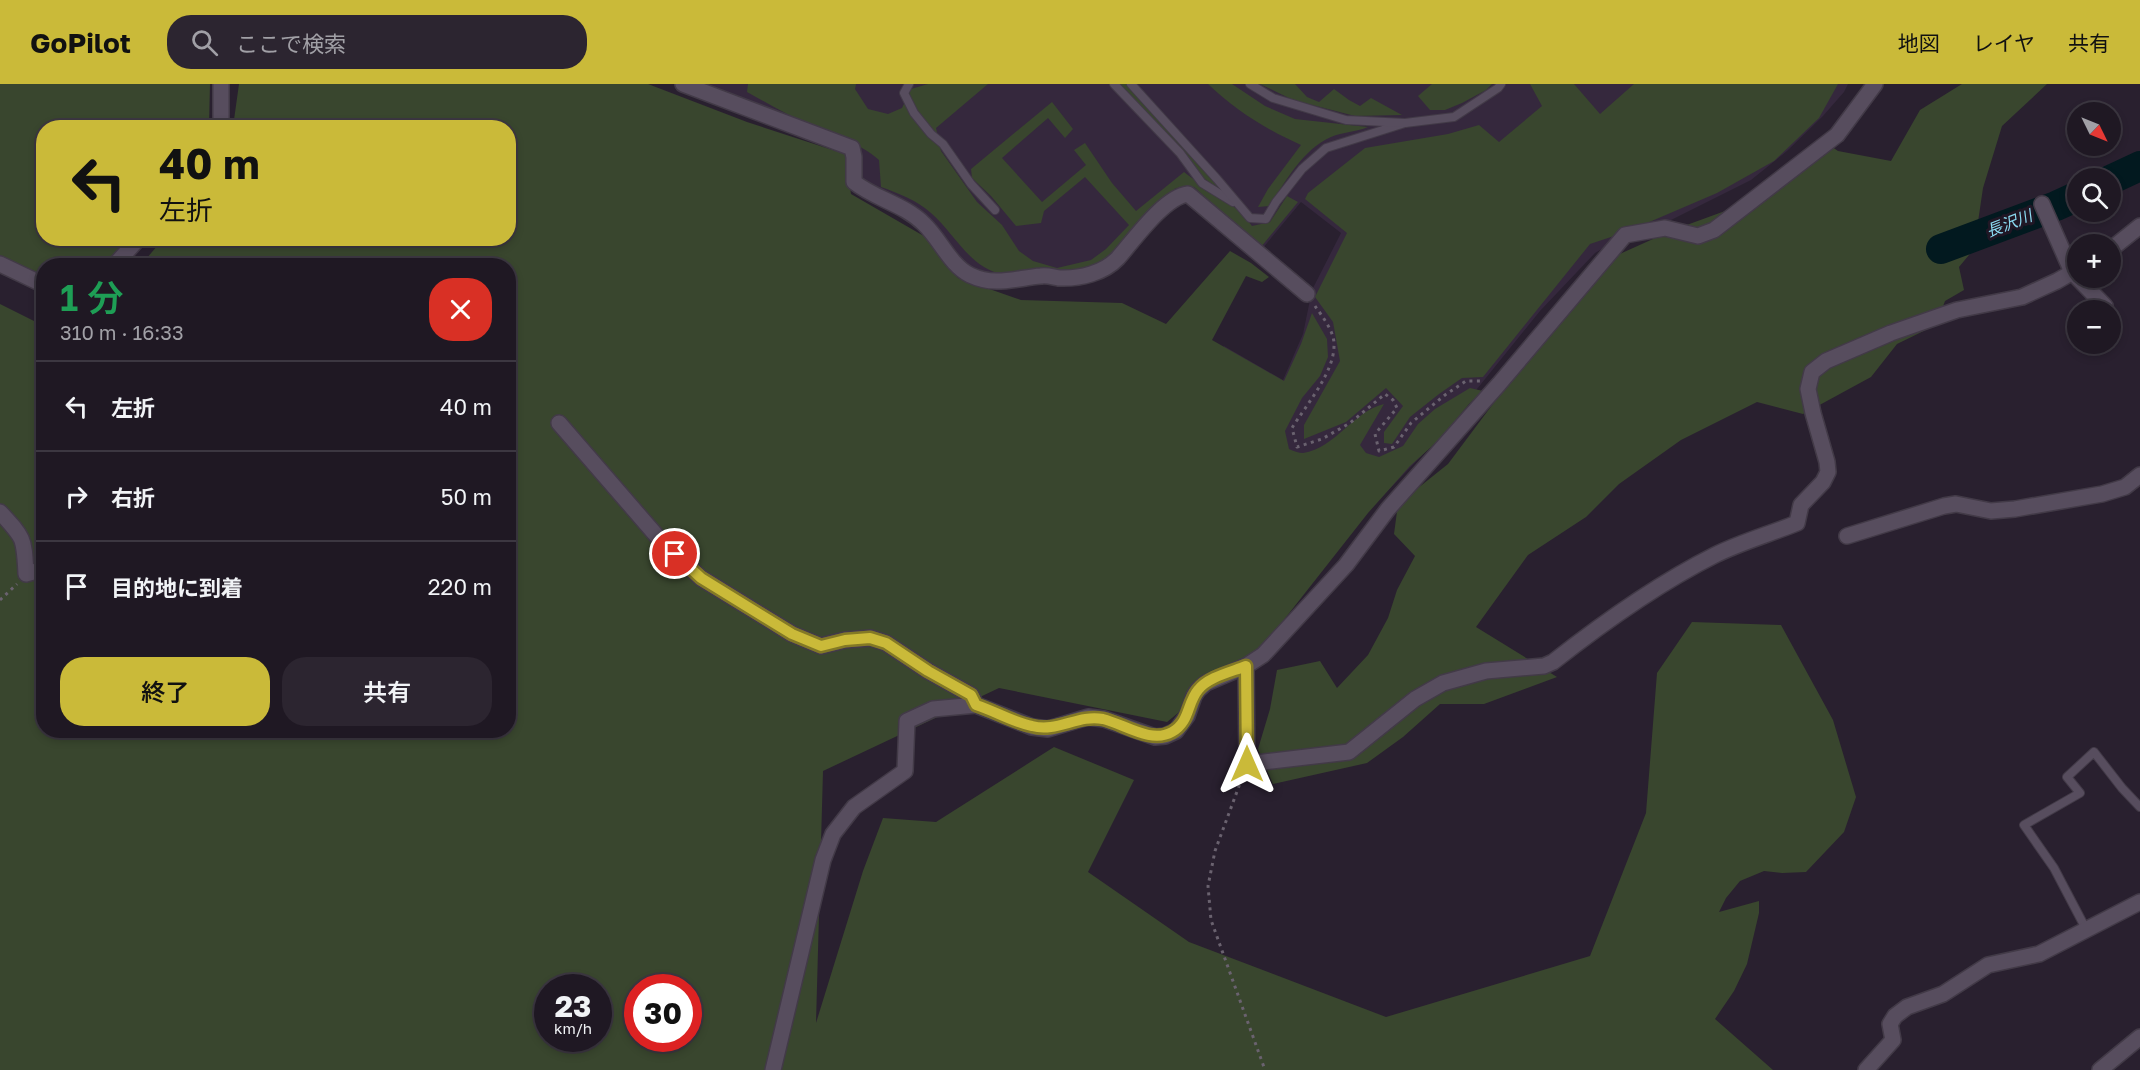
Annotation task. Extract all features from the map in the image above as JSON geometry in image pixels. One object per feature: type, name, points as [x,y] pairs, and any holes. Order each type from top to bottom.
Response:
[{"type":"street","points":[[220,120],[221,84]]},
{"type":"street","points":[[683,84],[852,148],[854,182],[902,207],[923,223],[962,270],[972,276],[999,283],[1044,275],[1062,278],[1090,274],[1111,266],[1167,204],[1179,195],[1188,194],[1307,294]]},
{"type":"street","points":[[773,1070],[823,860],[833,834],[854,807],[905,771],[907,721],[933,708],[976,705],[1032,727],[1048,729],[1088,717],[1104,719],[1155,737],[1166,736],[1176,731],[1187,716],[1198,690],[1206,683],[1246,666],[1263,655],[1346,565],[1388,510],[1499,384],[1625,235],[1665,228],[1698,236],[1714,230],[1837,135],[1875,84]]},
{"type":"street","points":[[2044,210],[2067,255]]},
{"type":"street","points":[[2121,241],[2140,226]]},
{"type":"street","points":[[121,258],[133,246]]},
{"type":"street","points":[[0,264],[36,281]]},
{"type":"street","points":[[1246,666],[1247,764],[1349,752],[1415,699],[1443,683],[1486,671],[1544,666],[1553,662],[1624,609],[1661,585],[1717,554],[1797,523],[1801,505],[1823,482],[1828,472],[1808,389],[1812,372],[1826,361],[1891,333],[1956,310],[2022,297],[2067,274]]},
{"type":"street","points":[[2090,288],[2100,300]]},
{"type":"street","points":[[559,423],[662,542],[701,578],[792,634],[821,646],[845,640],[870,638],[886,643],[928,671],[971,695],[976,705]]},
{"type":"street","points":[[1847,537],[1944,506],[1956,504],[1992,511],[2102,494],[2126,487],[2140,475]]},
{"type":"street","points":[[0,512],[19,532],[24,541],[26,574],[36,571]]},
{"type":"street","points":[[1866,1070],[1893,1040],[1890,1024],[1895,1016],[1907,1007],[1943,994],[1988,965],[2038,954],[2140,902]]},
{"type":"street","points":[[2100,1070],[2140,1037]]},
{"type":"lane","points":[[909,84],[904,93],[914,113],[931,134],[943,144],[971,184],[995,210]]},
{"type":"lane","points":[[1114,84],[1180,153],[1202,183],[1243,209]]},
{"type":"lane","points":[[1131,84],[1250,218],[1266,219],[1276,202],[1302,169],[1326,147],[1405,123],[1454,117],[1501,84]]},
{"type":"lane","points":[[1250,84],[1273,98],[1347,120],[1405,123]]},
{"type":"lane","points":[[2086,929],[2054,868],[2024,825],[2080,793],[2067,777],[2094,752],[2140,807]]},
{"type":"path","points":[[1307,294],[1326,321],[1334,342],[1331,362],[1321,386],[1292,428],[1296,447],[1322,440],[1385,394],[1397,408],[1376,434],[1379,451],[1394,447],[1411,423],[1466,381],[1486,381],[1499,384]]},
{"type":"path","points":[[0,600],[26,574]]},
{"type":"path","points":[[1247,764],[1215,851],[1208,886],[1211,920],[1265,1070]]},
{"type":"shaded area","points":[[691,84],[1848,84],[1823,116],[1787,151],[1751,180],[1667,222],[1616,241],[1595,253],[1540,311],[1431,446],[1371,508],[1182,411],[1224,346],[1283,380],[1303,334],[1312,290],[1341,233],[1301,202],[1262,249],[1194,188],[1177,189],[1161,201],[1098,263],[1004,276],[981,272],[967,265],[922,213],[909,203],[858,182],[858,145]]},
{"type":"green space","points":[[0,84],[210,84],[209,120],[36,120],[36,246],[124,246],[111,258],[36,258],[36,274],[0,257]]},
{"type":"green space","points":[[239,84],[648,84],[747,122],[845,154],[851,194],[929,239],[958,278],[1021,300],[1122,303],[1166,324],[1230,251],[1269,277],[1262,282],[1246,276],[1212,340],[1284,381],[1312,313],[1327,339],[1328,357],[1320,376],[1302,398],[1285,431],[1289,449],[1294,451],[1303,453],[1315,450],[1363,414],[1384,404],[1360,445],[1366,453],[1379,457],[1403,446],[1418,424],[1435,409],[1470,388],[1483,391],[1368,513],[1268,640],[1167,722],[999,688],[823,771],[816,1023],[863,871],[883,818],[936,822],[1054,747],[1134,780],[1088,872],[1189,942],[1386,1017],[1590,956],[1646,813],[1657,673],[1692,622],[1781,625],[1833,720],[1856,797],[1844,832],[1806,872],[1764,871],[1740,881],[1726,898],[1719,912],[1759,901],[1759,913],[1747,964],[1734,991],[1715,1019],[1773,1070],[0,1070],[0,304],[36,322],[36,738],[516,738],[516,258],[147,258],[157,246],[516,246],[516,120],[234,120]]},
{"type":"green space","points":[[748,84],[856,84],[855,89],[868,109],[888,114],[902,108],[911,89],[928,84],[988,84],[936,128],[941,151],[977,202],[1002,225],[1019,251],[1033,261],[1057,268],[1091,260],[1106,249],[1129,225],[1085,177],[1044,211],[1041,223],[1016,226],[991,196],[972,178],[971,169],[1052,102],[1073,129],[1065,138],[1048,118],[1002,158],[1042,202],[1086,165],[1074,150],[1085,143],[1112,183],[1136,211],[1184,172],[1238,210],[1252,226],[1270,222],[1287,196],[1298,202],[1261,247],[1194,187],[1176,188],[1161,200],[1108,257],[1084,270],[1005,275],[993,272],[973,259],[926,209],[881,187],[879,160],[871,154],[747,92]]},
{"type":"green space","points":[[1119,84],[1129,84],[1229,196],[1202,177],[1180,149]]},
{"type":"green space","points":[[1208,84],[1232,84],[1265,106],[1295,119],[1368,127],[1336,135],[1321,143],[1303,158],[1269,206],[1258,207],[1268,189],[1301,145],[1252,119]]},
{"type":"green space","points":[[1260,84],[1295,84],[1307,97],[1319,102],[1334,89],[1360,106],[1371,98],[1402,115],[1355,116],[1293,100]]},
{"type":"green space","points":[[1432,84],[1492,84],[1486,90],[1462,103],[1445,110],[1430,110],[1418,96]]},
{"type":"green space","points":[[1530,84],[1574,84],[1600,114],[1634,84],[1838,84],[1819,118],[1774,161],[1717,193],[1626,232],[1590,244],[1483,377],[1462,378],[1439,394],[1410,417],[1392,444],[1384,443],[1384,432],[1403,406],[1386,388],[1346,422],[1304,439],[1304,425],[1340,361],[1333,322],[1315,297],[1347,233],[1305,199],[1308,193],[1365,148],[1448,134],[1479,125],[1499,142],[1542,106]]},
{"type":"green space","points":[[1962,84],[2047,84],[2002,126],[1983,188],[1974,249],[1959,267],[1964,290],[1945,301],[1936,325],[1897,344],[1871,377],[1803,414],[1757,402],[1681,440],[1619,484],[1586,517],[1528,555],[1476,627],[1557,677],[1484,704],[1440,704],[1403,737],[1367,763],[1273,784],[1258,749],[1270,709],[1277,670],[1320,661],[1337,688],[1368,655],[1388,618],[1397,590],[1415,556],[1394,534],[1398,504],[1448,464],[1522,365],[1613,257],[1673,230],[1725,211],[1787,178],[1825,142],[1838,151],[1891,161],[1920,110]]},
{"type":"waterway","name":"長沢川","points":[[2121,175],[2140,166]]},
{"type":"waterway","name":"長沢川","points":[[1941,249],[2067,201]]},
{"type":"route","points":[[675,554],[701,578],[792,634],[821,646],[845,640],[870,638],[886,643],[928,671],[971,695],[976,705],[1032,727],[1048,729],[1088,717],[1104,719],[1155,737],[1166,736],[1176,731],[1187,716],[1194,696],[1206,683],[1246,666],[1247,764]]}]
